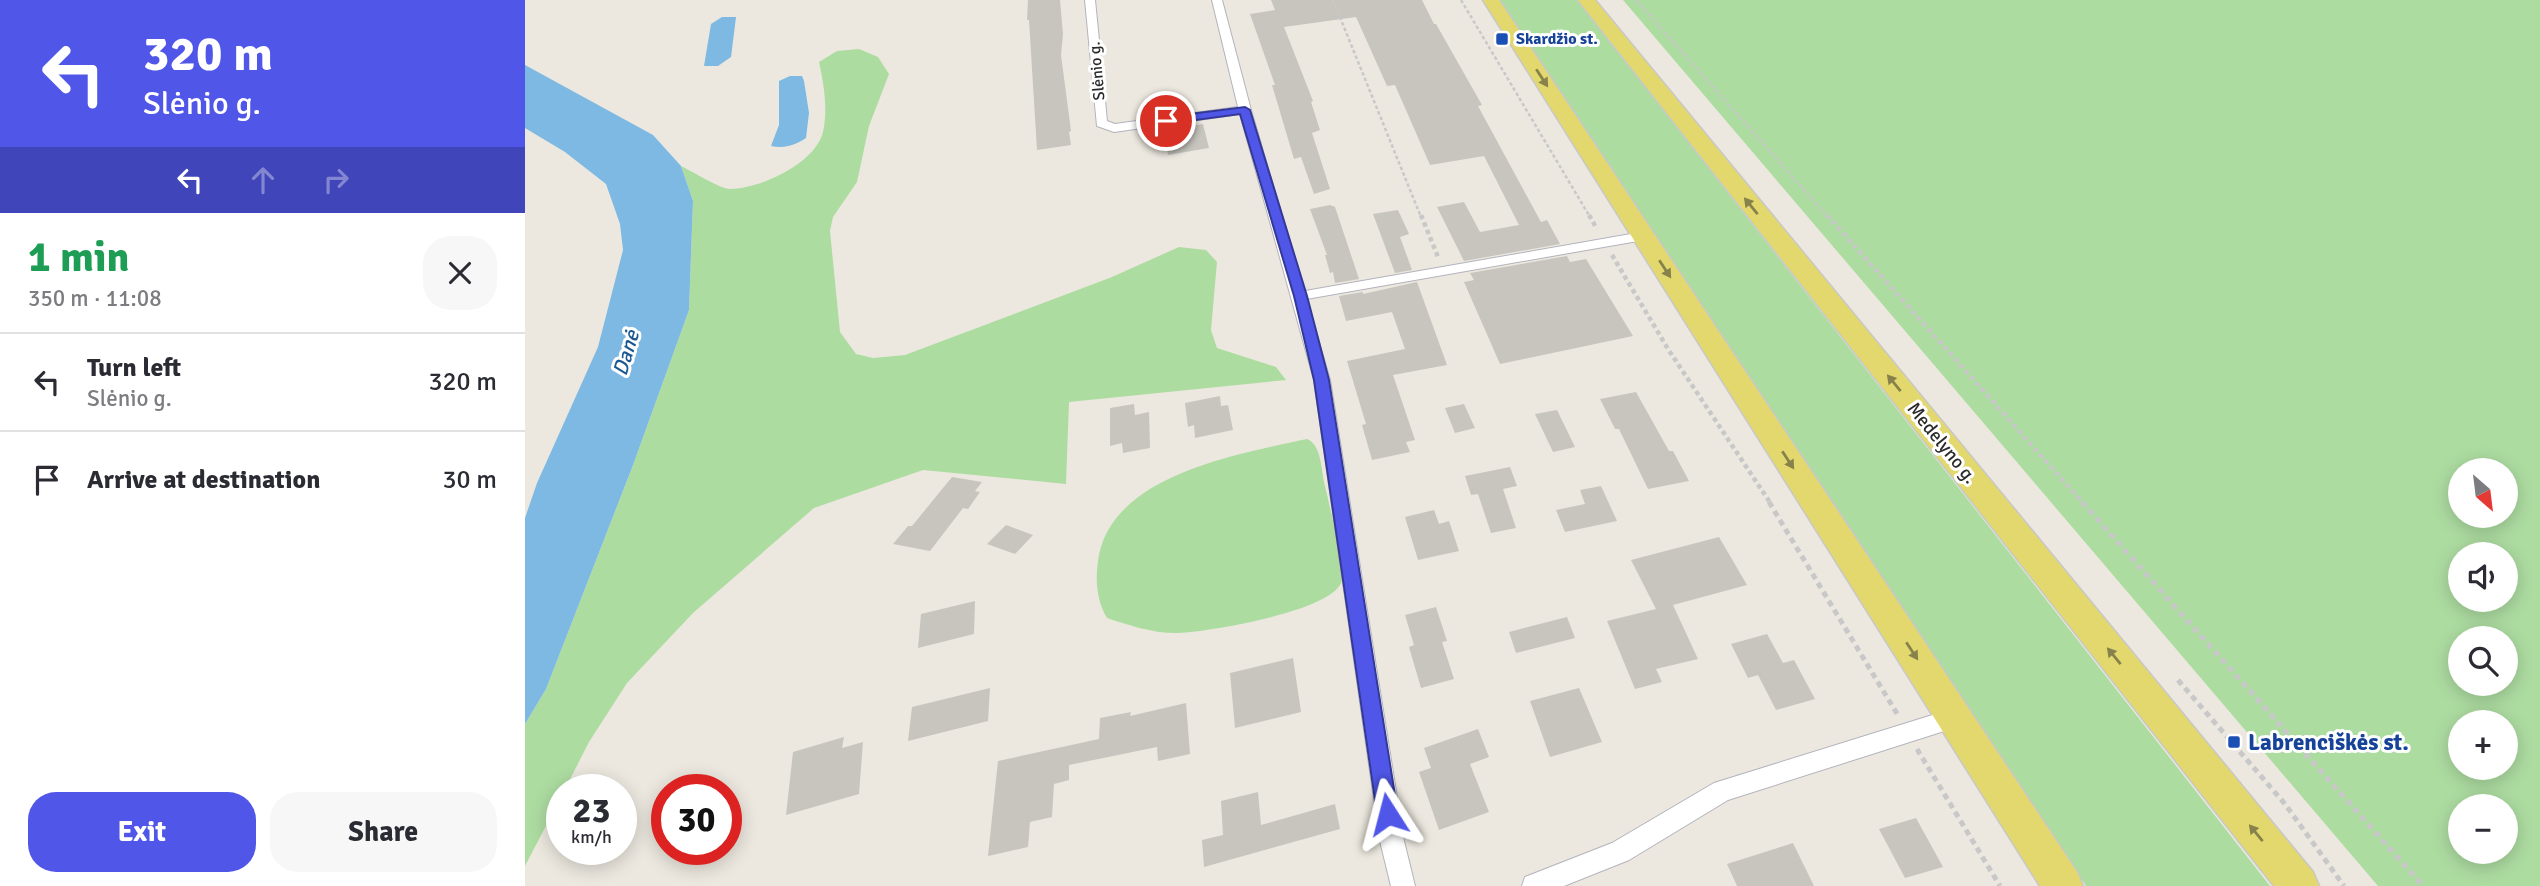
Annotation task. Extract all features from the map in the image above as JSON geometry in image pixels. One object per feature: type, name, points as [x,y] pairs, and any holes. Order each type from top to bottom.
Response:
[{"type":"main road","points":[[1491,0],[2063,886]]},
{"type":"main road","name":"Medelyno g.","points":[[1586,0],[2299,886]]},
{"type":"street","name":"Slėnio g.","points":[[1090,0],[1101,123],[1114,128],[1245,110]]},
{"type":"street","points":[[1217,0],[1245,110],[1322,380],[1392,841],[1403,886]]},
{"type":"street","points":[[1534,886],[1620,852],[1723,791],[1955,718]]},
{"type":"lane","points":[[1300,296],[1643,236]]},
{"type":"path","points":[[1333,0],[1443,271]]},
{"type":"path","points":[[1461,0],[1668,349],[1774,509],[2000,886]]},
{"type":"path","points":[[1636,0],[2423,886]]},
{"type":"path","points":[[2178,680],[2285,804],[2344,886]]},
{"type":"green space","points":[[1500,0],[1577,0],[2270,886],[2086,886]]},
{"type":"green space","points":[[1623,0],[2540,0],[2540,886],[2378,886]]},
{"type":"green space","points":[[859,49],[878,57],[889,74],[869,126],[857,182],[833,217],[830,231],[840,332],[856,354],[873,358],[905,355],[1112,277],[1179,247],[1206,250],[1217,262],[1211,330],[1217,348],[1276,367],[1286,380],[1069,402],[1066,484],[923,470],[814,508],[693,613],[627,683],[589,742],[573,774],[546,774],[546,826],[525,866],[525,724],[546,689],[633,465],[689,310],[693,201],[681,166],[712,183],[730,189],[756,185],[798,164],[818,144],[823,132],[825,97],[819,62],[837,51]]},
{"type":"green space","points":[[1307,439],[1316,447],[1318,453],[1339,548],[1342,580],[1335,591],[1318,601],[1267,618],[1190,632],[1158,632],[1107,618],[1098,591],[1098,561],[1107,532],[1126,508],[1151,489],[1181,473],[1247,452]]},
{"type":"water","points":[[722,17],[736,17],[731,57],[718,66],[704,66],[711,24]]},
{"type":"water","name":"Danė","points":[[525,65],[653,135],[681,166],[693,201],[689,310],[633,465],[546,689],[525,724],[525,518],[537,483],[598,347],[623,250],[620,224],[606,184],[565,152],[525,128]]},
{"type":"water","points":[[790,76],[802,76],[804,81],[809,113],[806,138],[790,146],[771,146],[779,125],[779,81]]},
{"type":"building","points":[[1028,0],[1060,0],[1063,34],[1061,55],[1071,145],[1037,150],[1027,20]]},
{"type":"building","points":[[1271,0],[1422,0],[1482,105],[1478,106],[1541,222],[1547,220],[1560,244],[1464,261],[1437,207],[1464,202],[1480,232],[1519,225],[1484,156],[1430,165],[1395,85],[1387,86],[1356,17],[1284,27],[1313,101],[1311,102],[1320,130],[1312,133],[1330,189],[1314,194],[1301,157],[1294,159],[1272,85],[1275,85],[1250,14],[1275,10]]},
{"type":"building","points":[[1203,124],[1209,148],[1168,155],[1164,130]]},
{"type":"building","points":[[1330,205],[1335,207],[1359,279],[1335,283],[1333,272],[1330,273],[1327,255],[1310,209]]},
{"type":"building","points":[[1398,210],[1409,234],[1400,237],[1412,270],[1395,273],[1373,214]]},
{"type":"building","points":[[1567,256],[1570,262],[1586,259],[1633,336],[1500,364],[1464,282],[1474,280],[1470,273]]},
{"type":"building","points":[[1417,282],[1447,365],[1393,375],[1415,440],[1406,442],[1410,452],[1372,460],[1362,425],[1366,424],[1347,361],[1405,349],[1392,312],[1346,321],[1339,296],[1363,294]]},
{"type":"building","points":[[1636,392],[1689,481],[1648,489],[1619,429],[1615,429],[1600,399]]},
{"type":"building","points":[[1220,396],[1221,406],[1228,405],[1233,430],[1195,438],[1194,425],[1188,427],[1185,403]]},
{"type":"building","points":[[1134,404],[1135,415],[1149,412],[1150,448],[1123,453],[1122,443],[1110,446],[1110,408]]},
{"type":"building","points":[[1464,404],[1475,428],[1455,433],[1445,408]]},
{"type":"building","points":[[1557,410],[1575,447],[1553,452],[1535,414]]},
{"type":"building","points":[[1510,467],[1517,486],[1503,489],[1516,528],[1491,533],[1478,494],[1471,495],[1465,476]]},
{"type":"building","points":[[952,477],[982,482],[975,491],[980,492],[968,509],[963,508],[930,551],[893,544],[908,526],[912,526]]},
{"type":"building","points":[[1601,486],[1617,521],[1565,532],[1556,510],[1585,504],[1580,490]]},
{"type":"building","points":[[1434,510],[1439,524],[1449,521],[1459,551],[1418,560],[1405,517]]},
{"type":"building","points":[[1006,525],[1033,535],[1015,554],[987,544]]},
{"type":"building","points":[[1719,537],[1747,585],[1673,605],[1698,659],[1656,669],[1662,682],[1635,689],[1607,621],[1656,609],[1631,560]]},
{"type":"building","points":[[975,601],[974,634],[918,648],[921,614]]},
{"type":"building","points":[[1436,607],[1447,641],[1442,642],[1454,679],[1421,688],[1409,647],[1414,645],[1405,615]]},
{"type":"building","points":[[1567,617],[1575,638],[1516,653],[1509,632]]},
{"type":"building","points":[[1767,634],[1783,663],[1794,660],[1815,699],[1776,710],[1758,675],[1748,678],[1731,644]]},
{"type":"building","points":[[1293,658],[1301,712],[1235,728],[1230,673]]},
{"type":"building","points":[[990,688],[988,721],[908,741],[912,707]]},
{"type":"building","points":[[1579,688],[1602,742],[1550,757],[1530,701]]},
{"type":"building","points":[[1186,703],[1190,754],[1158,761],[1157,747],[1069,765],[1069,780],[1054,784],[1052,817],[1030,822],[1028,847],[988,856],[998,761],[1099,739],[1100,718],[1131,712],[1130,716]]},
{"type":"building","points":[[1478,729],[1489,757],[1470,764],[1489,812],[1439,830],[1419,772],[1431,768],[1424,748]]},
{"type":"building","points":[[844,737],[842,748],[863,742],[859,794],[786,815],[793,752]]},
{"type":"building","points":[[1258,792],[1261,825],[1335,804],[1340,829],[1204,867],[1202,840],[1223,835],[1221,801]]},
{"type":"building","points":[[1916,818],[1943,867],[1905,878],[1879,829]]},
{"type":"building","points":[[1793,843],[1814,886],[1737,886],[1727,864]]},
{"type":"place","name":"Skardžio st.","points":[[1502,39]]},
{"type":"place","name":"Labrenciškės st.","points":[[2234,742]]},
{"type":"route","points":[[1166,121],[1245,110],[1322,380],[1327,428],[1388,814]]}]
